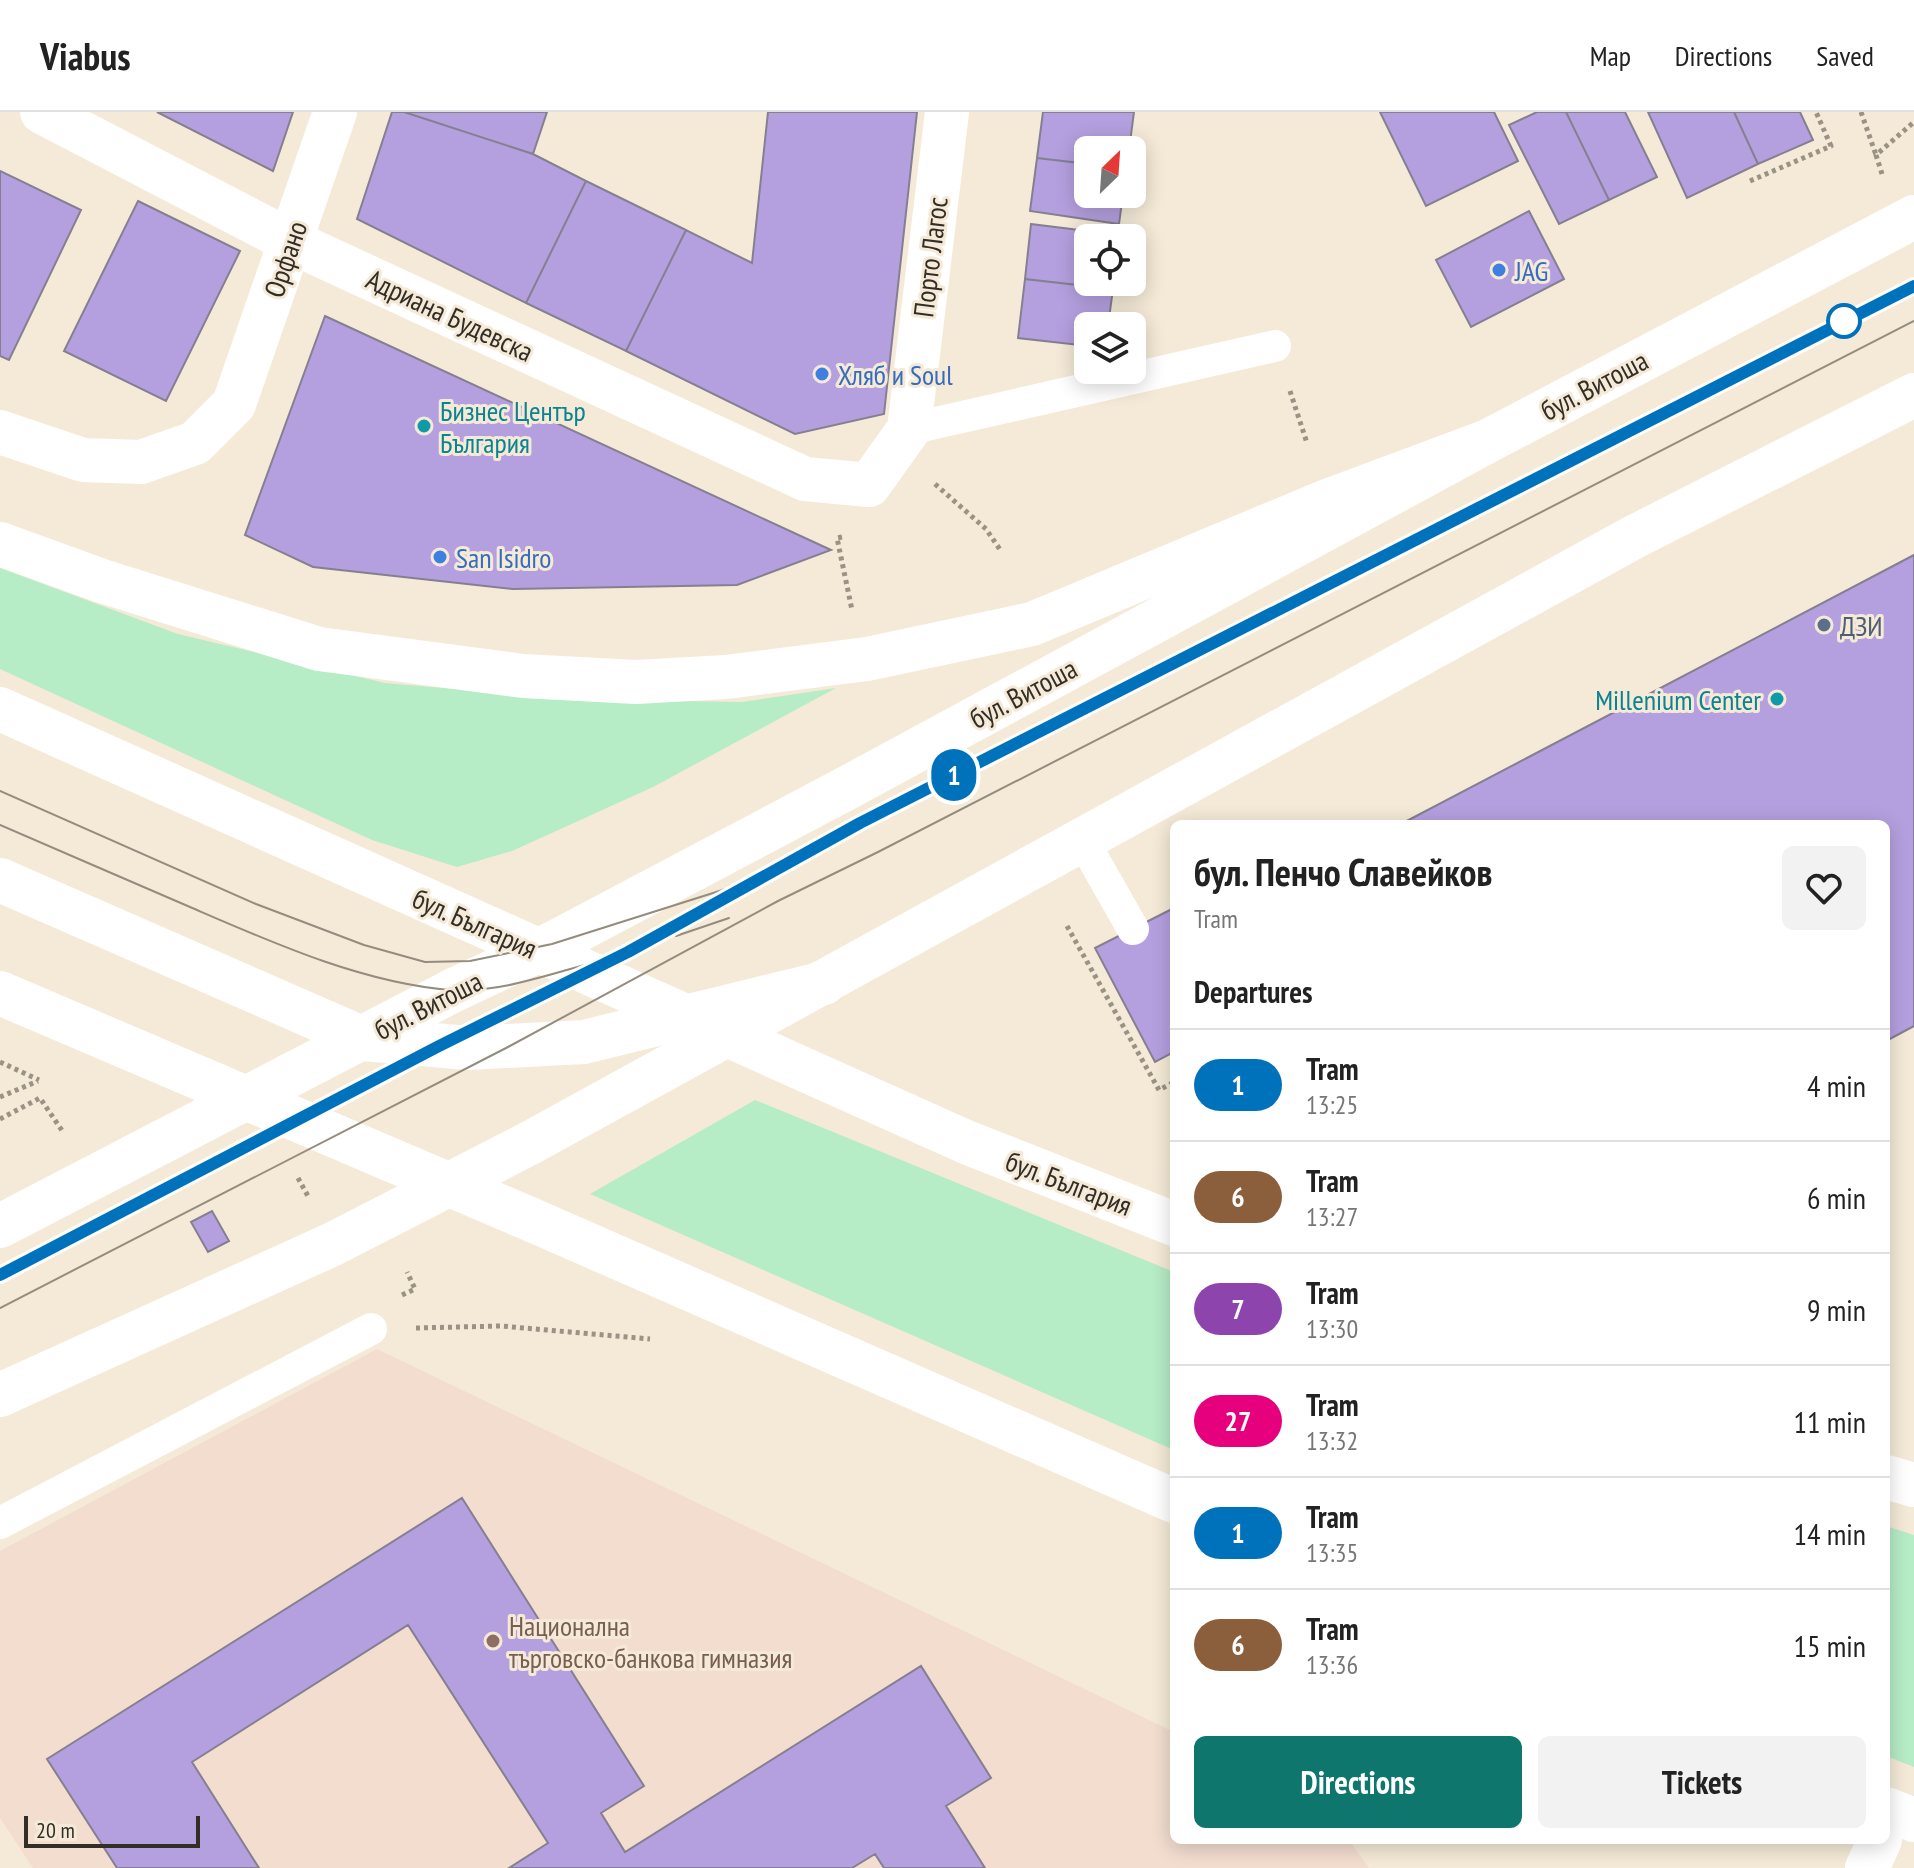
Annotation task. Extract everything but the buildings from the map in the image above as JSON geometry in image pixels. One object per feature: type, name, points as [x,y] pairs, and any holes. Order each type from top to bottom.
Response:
[{"type":"street","name":"Адриана Будевска","points":[[42,112],[292,242],[805,479],[869,485]]},
{"type":"street","name":"Орфано","points":[[0,432],[83,460],[141,462],[195,443],[234,404],[335,112]]},
{"type":"street","name":"Порто Лагос","points":[[869,485],[909,429],[947,112]]},
{"type":"street","name":"бул. Витоша","points":[[0,1226],[454,990],[552,944],[1488,441],[1914,217]]},
{"type":"street","points":[[0,1395],[333,1244],[528,1144],[1634,537],[1914,395]]},
{"type":"street","points":[[0,544],[102,581],[319,649],[523,676],[636,682],[726,677],[867,659],[1032,624],[1327,501],[1488,441]]},
{"type":"street","name":"бул. България","points":[[0,709],[966,1142],[1170,1222]]},
{"type":"street","points":[[0,880],[364,1039],[468,1048],[584,1042],[824,983]]},
{"type":"street","points":[[0,993],[532,1220],[1170,1499]]},
{"type":"street","points":[[1890,1478],[1914,1485]]},
{"type":"street","points":[[1867,1868],[1880,1844]]},
{"type":"lane","points":[[909,429],[1275,346]]},
{"type":"lane","points":[[1083,841],[1133,929]]},
{"type":"lane","points":[[0,1523],[371,1329]]},
{"type":"path","points":[[1750,181],[1831,146],[1816,112]]},
{"type":"path","points":[[1861,112],[1883,175]]},
{"type":"path","points":[[1876,155],[1914,122]]},
{"type":"path","points":[[1275,346],[1307,443]]},
{"type":"path","points":[[926,476],[986,529],[1001,551]]},
{"type":"path","points":[[837,538],[848,597]]},
{"type":"path","points":[[1067,926],[1159,1090],[1170,1084]]},
{"type":"path","points":[[0,1062],[39,1080],[0,1097]]},
{"type":"path","points":[[0,1119],[40,1098],[64,1135]]},
{"type":"path","points":[[407,1272],[415,1289]]},
{"type":"path","points":[[371,1329],[501,1326],[650,1339]]},
{"type":"shaded area","name":"Национална търговско-банкова гимназия","points":[[377,1349],[1170,1730],[1170,1844],[1352,1844],[1369,1868],[33,1868],[0,1818],[0,1551]]},
{"type":"green space","points":[[0,568],[178,634],[385,683],[570,699],[742,702],[836,688],[653,787],[512,851],[457,867],[372,840],[0,669]]},
{"type":"green space","points":[[755,1100],[1170,1270],[1170,1448],[590,1194]]},
{"type":"green space","points":[[1890,1527],[1914,1535],[1914,1767],[1890,1758]]},
{"type":"tram line","points":[[0,1275],[439,1046],[628,952],[774,874],[860,823],[1914,286]]},
{"type":"tram line","name":"1","points":[[0,1275],[439,1046],[628,952],[774,874],[860,823],[1914,286]]},
{"type":"tram line","points":[[0,1308],[508,1047],[778,901],[1914,321]]},
{"type":"tram line","points":[[0,791],[256,904],[364,945],[425,962],[470,961],[552,944],[732,887]]},
{"type":"tram line","points":[[0,825],[285,947],[384,979],[451,990],[486,989],[588,964]]},
{"type":"tram line","points":[[676,936],[729,918]]},
{"type":"place","name":"JAG","points":[[1499,270]]},
{"type":"place","name":"Хляб и Soul","points":[[822,374]]},
{"type":"place","name":"Бизнес Център България","points":[[424,426]]},
{"type":"place","name":"San Isidro","points":[[440,557]]},
{"type":"place","name":"ДЗИ","points":[[1824,625]]},
{"type":"place","name":"Millenium Center","points":[[1777,699]]},
{"type":"place","name":"Национална търговско-банкова гимназия","points":[[493,1641]]}]
